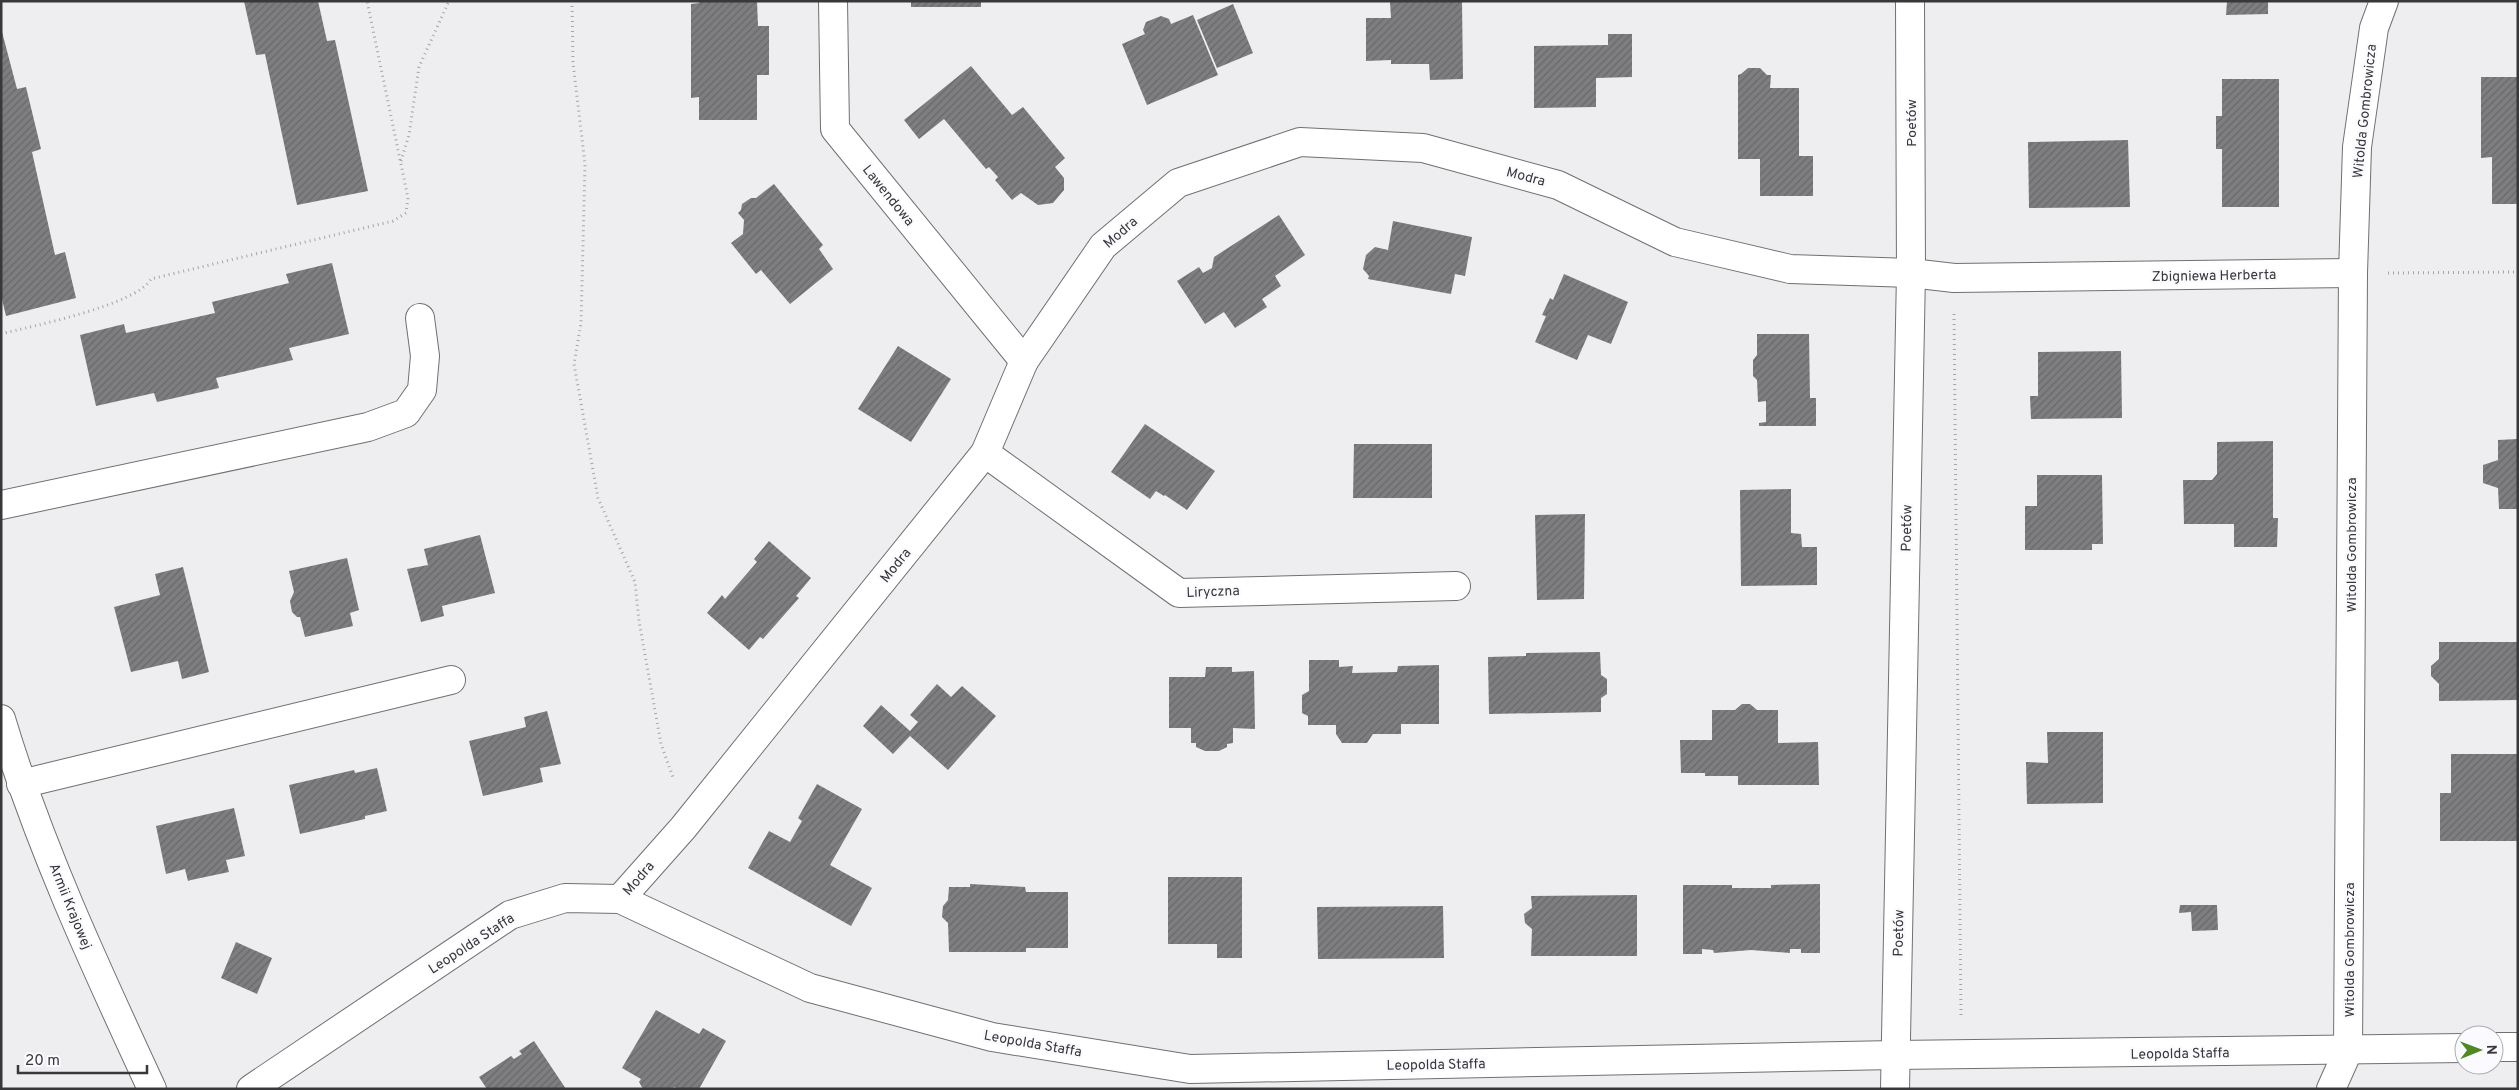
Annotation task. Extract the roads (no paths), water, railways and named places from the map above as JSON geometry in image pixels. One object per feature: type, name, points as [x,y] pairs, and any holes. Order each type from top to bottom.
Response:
[{"type":"street","name":"Lawendowa","points":[[833,1],[835,129],[1024,361]]},
{"type":"street","name":"Poetów","points":[[1895,1055],[1911,273],[1910,1]]},
{"type":"street","name":"Witolda Gombrowicza","points":[[2331,1089],[2348,1051],[2353,273],[2357,147],[2374,28],[2384,1]]},
{"type":"street","name":"Modra","points":[[620,899],[683,828],[985,453],[1024,361],[1103,246],[1178,183],[1300,142],[1423,148],[1558,185],[1675,242],[1790,269],[1911,273]]},
{"type":"street","name":"Zbigniewa Herberta","points":[[1911,273],[1954,278],[2353,273]]},
{"type":"street","points":[[1,505],[368,427],[406,413],[422,390],[425,356],[420,318]]},
{"type":"street","name":"Liryczna","points":[[985,453],[1179,593],[1456,586]]},
{"type":"street","points":[[21,784],[451,680]]},
{"type":"street","name":"Armii Krajowej","points":[[1,719],[21,784],[99,976],[152,1089]]},
{"type":"street","name":"Leopolda Staffa","points":[[251,1089],[510,915],[565,898],[620,899],[810,988],[992,1037],[1190,1069],[1895,1055],[1964,1056],[2454,1048]]},
{"type":"street","points":[[2504,1047],[2518,1047]]},
{"type":"street","points":[[1895,1055],[1895,1089]]}]
